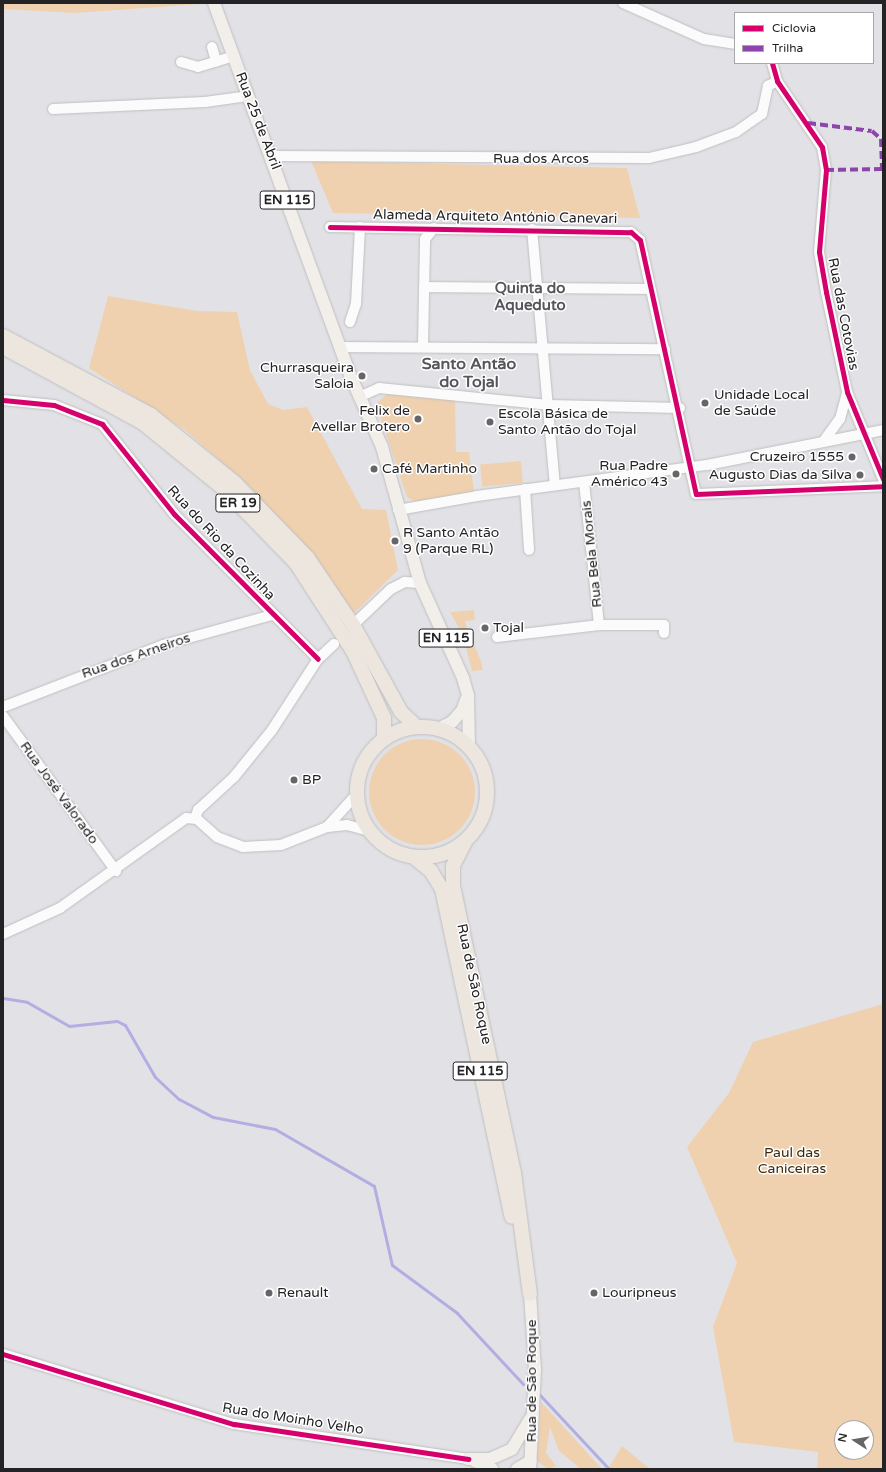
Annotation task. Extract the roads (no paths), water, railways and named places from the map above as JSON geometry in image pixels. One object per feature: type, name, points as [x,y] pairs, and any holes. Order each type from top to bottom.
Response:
[{"type":"highway","name":"ER 19","points":[[3,336],[151,415],[234,482],[307,557],[352,625],[401,712],[417,727]]},
{"type":"highway","name":"ER 19","points":[[3,347],[143,423],[230,494],[296,563],[353,651],[384,718],[384,739]]},
{"type":"highway","points":[[417,727],[438,729],[470,747],[483,767],[487,787],[486,808],[478,827],[464,842],[450,852],[415,858],[393,852],[370,831],[362,820],[356,795],[359,776],[368,755],[384,739],[417,727]]},
{"type":"highway","name":"Rua de São Roque","points":[[464,842],[453,866],[453,886],[514,1173],[530,1294]]},
{"type":"highway","name":"Rua de São Roque","points":[[415,858],[431,871],[442,889],[530,1294]]},
{"type":"main road","name":"Rua 25 de Abril","points":[[214,3],[272,156],[359,396]]},
{"type":"main road","name":"EN 115","points":[[359,396],[382,447],[398,510],[420,583],[468,695],[470,747]]},
{"type":"main road","points":[[438,729],[462,711],[468,695]]},
{"type":"main road","name":"Rua de São Roque","points":[[530,1294],[534,1324],[531,1465]]},
{"type":"main road","points":[[468,1459],[490,1459],[512,1449],[532,1414]]},
{"type":"main road","points":[[468,1459],[492,1469]]},
{"type":"main road","points":[[517,1469],[531,1465]]},
{"type":"street","points":[[623,3],[704,39],[734,44]]},
{"type":"street","points":[[212,47],[216,61]]},
{"type":"street","points":[[181,62],[198,66],[233,56]]},
{"type":"street","name":"Rua das Cotovias","points":[[772,64],[777,81],[822,147],[824,195],[819,252],[847,392],[863,435],[883,479]]},
{"type":"street","name":"Rua dos Arcos","points":[[272,156],[649,158],[736,132],[762,114],[768,86],[777,81]]},
{"type":"street","points":[[53,109],[205,102],[248,96]]},
{"type":"street","name":"Alameda Arquiteto António Canevari","points":[[330,227],[532,229],[635,234],[640,240],[650,289],[680,408],[696,494],[827,491],[883,486]]},
{"type":"street","points":[[350,322],[356,304],[360,227]]},
{"type":"street","points":[[423,346],[425,238],[434,228]]},
{"type":"street","points":[[532,229],[555,485]]},
{"type":"street","points":[[424,287],[650,289]]},
{"type":"street","points":[[340,347],[423,346],[665,348]]},
{"type":"street","points":[[359,396],[379,388],[548,405],[680,408]]},
{"type":"street","name":"Rua das Cotovias","points":[[821,443],[840,419],[847,392]]},
{"type":"street","name":"Rua do Rio da Cozinha","points":[[3,400],[54,406],[102,424],[174,514],[272,615],[318,659]]},
{"type":"street","points":[[840,419],[850,437]]},
{"type":"street","points":[[398,510],[525,489],[692,467],[883,430]]},
{"type":"street","name":"Rua Bela Morais","points":[[584,482],[599,625]]},
{"type":"street","points":[[525,489],[529,550]]},
{"type":"street","points":[[352,625],[391,589],[405,582],[420,583]]},
{"type":"street","name":"Rua dos Arneiros","points":[[3,707],[163,645],[272,615]]},
{"type":"street","points":[[497,637],[599,625],[664,625],[664,633]]},
{"type":"street","points":[[195,818],[198,810],[234,777],[272,730],[318,659],[334,644]]},
{"type":"street","name":"Rua José Valorado","points":[[3,716],[116,871]]},
{"type":"street","points":[[327,827],[356,795]]},
{"type":"street","points":[[195,818],[217,837],[243,847],[281,845],[327,827],[347,825],[370,831]]},
{"type":"street","points":[[3,934],[60,908],[116,871],[182,821],[195,818]]},
{"type":"street","name":"Rua do Moinho Velho","points":[[3,1354],[234,1424],[468,1459]]},
{"type":"waterway","points":[[3,998],[27,1002],[69,1026],[117,1021],[125,1025],[155,1077],[179,1099],[213,1117],[275,1129],[374,1186],[392,1265],[457,1313],[523,1384]]},
{"type":"waterway","points":[[539,1394],[609,1469]]},
{"type":"place","name":"Churrasqueira Saloia","points":[[362,376]]},
{"type":"place","name":"Unidade Local de Saúde","points":[[705,403]]},
{"type":"place","name":"Felix de Avellar Brotero","points":[[418,419]]},
{"type":"place","name":"Escola Básica de Santo Antão do Tojal","points":[[490,422]]},
{"type":"place","name":"Cruzeiro 1555","points":[[852,457]]},
{"type":"place","name":"Café Martinho","points":[[374,469]]},
{"type":"place","name":"Rua Padre Américo 43","points":[[676,474]]},
{"type":"place","name":"Augusto Dias da Silva","points":[[860,475]]},
{"type":"place","name":"R Santo Antão 9 (Parque RL)","points":[[395,541]]},
{"type":"place","name":"Tojal","points":[[485,628]]},
{"type":"place","name":"BP","points":[[294,780]]},
{"type":"place","name":"Renault","points":[[269,1293]]},
{"type":"place","name":"Louripneus","points":[[594,1293]]},
{"type":"district","name":"Quinta do Aqueduto","points":[[530,296]]},
{"type":"district","name":"Santo Antão do Tojal","points":[[469,373]]},
{"type":"park label","name":"Paul das Caniceiras","points":[[792,1162]]}]
